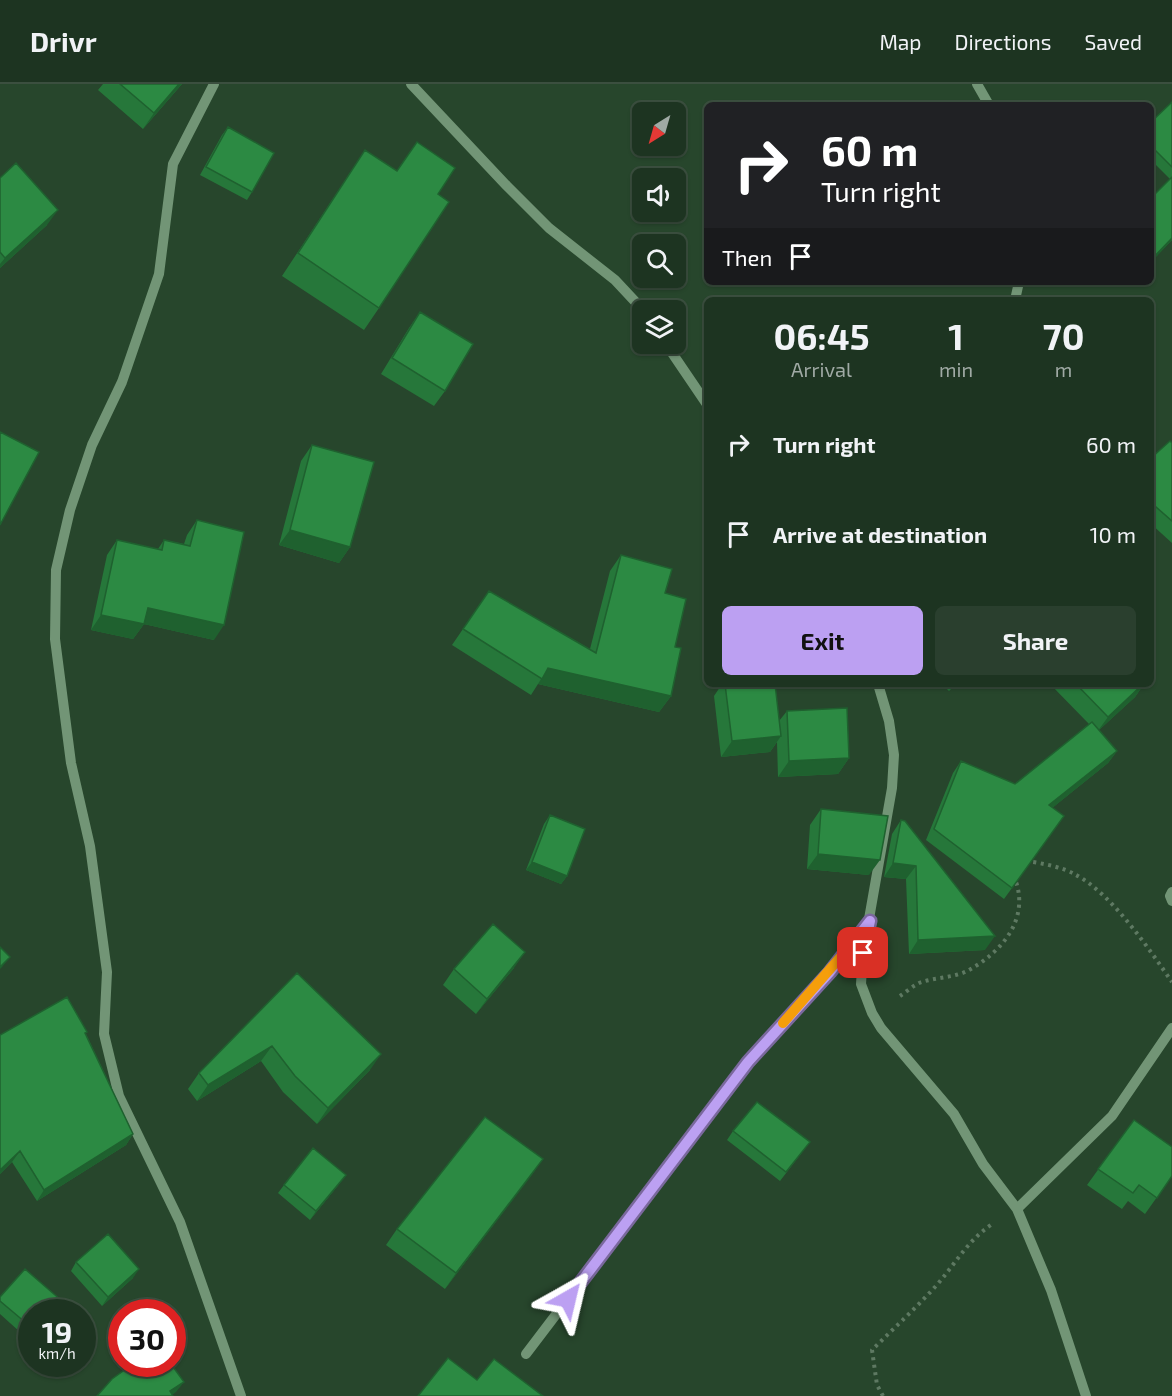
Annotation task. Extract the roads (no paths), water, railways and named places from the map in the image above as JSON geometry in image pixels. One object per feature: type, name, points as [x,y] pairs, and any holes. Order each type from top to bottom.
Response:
[{"type":"street","points":[[214,84],[173,164],[159,274],[122,382],[92,445],[70,510],[56,570],[55,639],[71,763],[92,857],[107,972],[104,1034],[117,1086],[180,1222],[241,1396]]},
{"type":"street","points":[[411,84],[549,228],[615,280],[634,300]]},
{"type":"street","points":[[977,84],[987,102]]},
{"type":"street","points":[[673,354],[704,400]]},
{"type":"street","points":[[879,687],[889,721],[894,755],[892,788],[863,953],[861,984],[881,1028],[954,1114],[983,1164],[1017,1209],[1050,1290],[1086,1396]]},
{"type":"street","points":[[1172,892],[1170,896],[1172,901]]},
{"type":"street","points":[[526,1354],[748,1062],[830,972],[870,921]]},
{"type":"street","points":[[1017,1209],[1112,1116],[1172,1028]]}]
